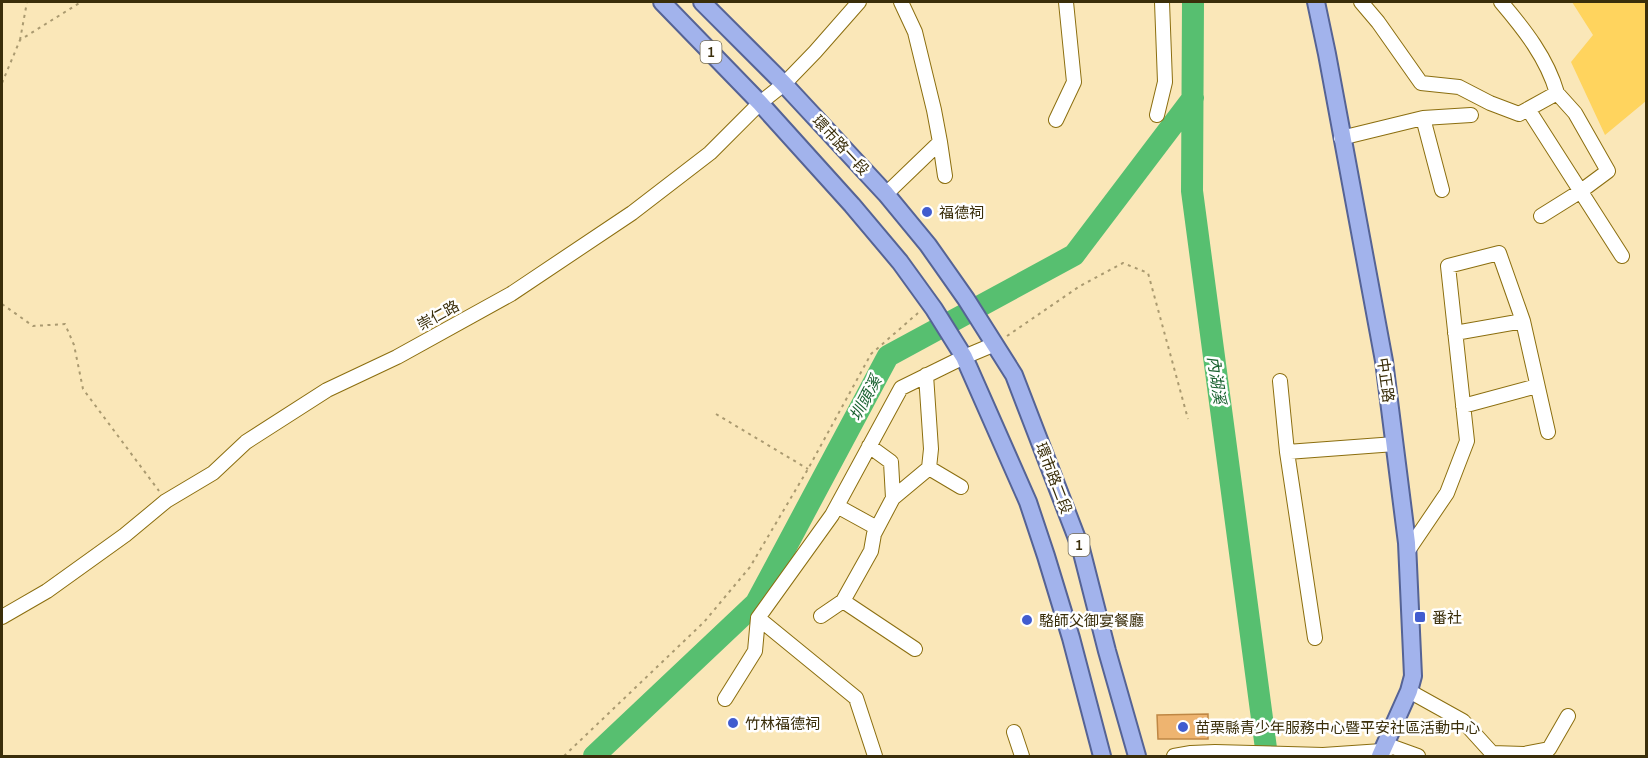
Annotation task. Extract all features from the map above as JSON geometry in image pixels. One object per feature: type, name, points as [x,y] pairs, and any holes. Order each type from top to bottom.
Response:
[{"type":"main road","name":"1","points":[[662,2],[760,103],[859,213],[900,262],[932,306],[964,357],[1028,502],[1071,638],[1102,756]]},
{"type":"main road","name":"環市路一段","points":[[702,2],[784,84],[886,194],[928,245],[995,344]]},
{"type":"main road","name":"中正路","points":[[1316,2],[1384,361],[1407,552],[1413,676],[1409,691],[1381,754]]},
{"type":"main road","name":"環市路二段","points":[[995,344],[1014,375],[1081,549],[1137,756]]},
{"type":"street","name":"崇仁路","points":[[2,617],[47,591],[125,535],[166,501],[213,472],[246,442],[327,390],[397,357],[511,294],[632,213],[710,153],[760,103],[784,84],[859,2]]},
{"type":"street","points":[[901,2],[915,32],[934,110],[945,176]]},
{"type":"street","points":[[1056,120],[1074,82],[1066,2]]},
{"type":"street","points":[[1157,115],[1165,82],[1162,2]]},
{"type":"street","points":[[1361,2],[1421,83],[1459,87],[1490,103],[1519,114],[1557,93]]},
{"type":"street","points":[[1501,2],[1534,45],[1551,73],[1557,93],[1575,112],[1608,171],[1581,192],[1541,216]]},
{"type":"street","points":[[1528,109],[1622,256]]},
{"type":"street","points":[[1341,138],[1423,118],[1471,115]]},
{"type":"street","points":[[1423,118],[1442,190]]},
{"type":"street","points":[[886,194],[940,142]]},
{"type":"street","points":[[1407,552],[1447,493],[1467,441],[1448,267],[1499,252],[1523,321],[1548,432]]},
{"type":"street","points":[[1455,333],[1523,321]]},
{"type":"street","points":[[725,699],[754,651],[758,618],[837,506],[901,388],[995,344]]},
{"type":"street","points":[[821,616],[843,601],[871,551],[874,534],[893,498],[929,468],[932,449],[926,375]]},
{"type":"street","points":[[1280,381],[1287,452],[1315,638]]},
{"type":"street","points":[[1463,406],[1537,386]]},
{"type":"street","points":[[1287,452],[1395,444]]},
{"type":"street","points":[[869,446],[891,462],[893,498]]},
{"type":"street","points":[[929,468],[961,488]]},
{"type":"street","points":[[837,506],[877,528]]},
{"type":"street","points":[[843,601],[915,649]]},
{"type":"street","points":[[758,618],[856,698],[875,756]]},
{"type":"street","points":[[1409,691],[1463,721],[1491,755],[1525,755],[1549,749],[1568,716]]},
{"type":"street","points":[[1014,732],[1022,756]]},
{"type":"street","points":[[1174,756],[1215,752],[1381,754],[1393,747],[1418,756]]},
{"type":"path","points":[[2,83],[20,40],[27,2]]},
{"type":"path","points":[[20,40],[81,2]]},
{"type":"path","points":[[995,344],[1080,286],[1123,263],[1148,273],[1188,419]]},
{"type":"path","points":[[2,304],[33,326],[65,324],[74,345],[83,389],[166,501]]},
{"type":"path","points":[[564,756],[704,622],[750,567],[808,469],[871,354],[932,306]]},
{"type":"path","points":[[716,414],[808,469]]},
{"type":"shaded area","points":[[1572,2],[1646,2],[1646,101],[1605,135],[1571,62],[1593,35]]},
{"type":"building","name":"苗栗縣青少年服務中心暨平安社區活動中心","points":[[1208,714],[1208,739],[1158,739],[1157,715]]},
{"type":"waterway","name":"內湖溪","points":[[1193,2],[1192,191],[1267,756]]},
{"type":"waterway","name":"圳頭溪","points":[[594,756],[756,603],[888,356],[1074,255],[1193,98]]},
{"type":"place","name":"福德祠","points":[[927,212]]},
{"type":"place","name":"番社","points":[[1420,617]]},
{"type":"place","name":"駱師父御宴餐廳","points":[[1027,620]]},
{"type":"place","name":"竹林福德祠","points":[[733,723]]},
{"type":"place","name":"苗栗縣青少年服務中心暨平安社區活動中心","points":[[1183,727]]}]
